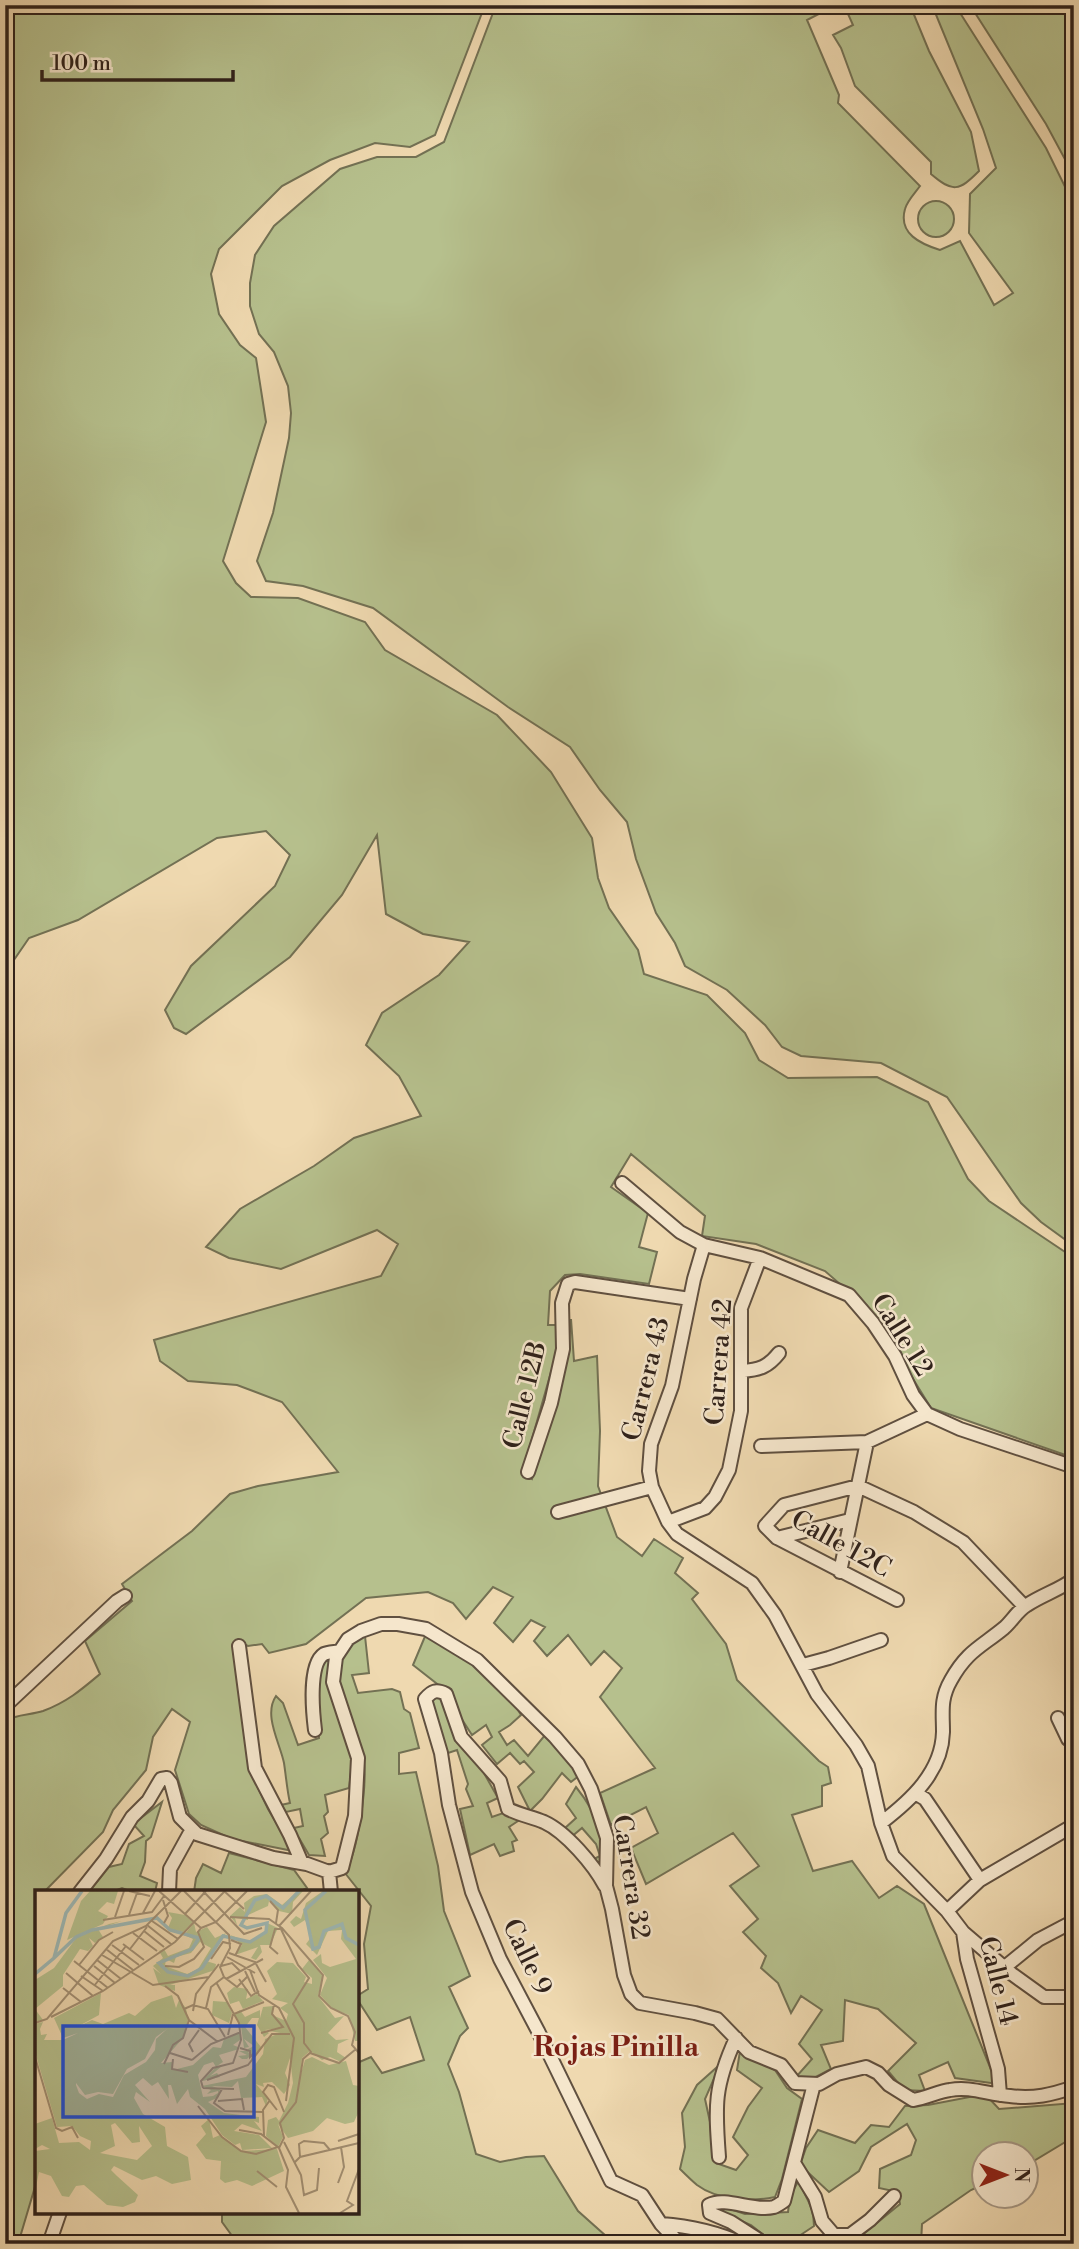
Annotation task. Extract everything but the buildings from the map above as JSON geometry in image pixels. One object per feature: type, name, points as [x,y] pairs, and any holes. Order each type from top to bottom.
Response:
[{"type":"street","name":"Calle 12","points":[[622,1184],[680,1232],[704,1245],[760,1258],[849,1295],[873,1323],[895,1356],[913,1395],[927,1413],[960,1429],[1074,1467]]},
{"type":"street","name":"Carrera 43","points":[[668,1522],[652,1487],[649,1471],[651,1444],[672,1386],[697,1264],[704,1245]]},
{"type":"street","name":"Carrera 42","points":[[668,1522],[705,1508],[715,1497],[729,1470],[741,1410],[741,1307],[760,1258]]},
{"type":"street","name":"Calle 12B","points":[[528,1472],[551,1403],[564,1349],[562,1303],[568,1284],[575,1282],[690,1299]]},
{"type":"street","points":[[742,1371],[759,1370],[771,1363],[779,1353]]},
{"type":"street","points":[[761,1446],[867,1441],[927,1413]]},
{"type":"street","points":[[840,1572],[867,1441]]},
{"type":"street","points":[[858,1486],[914,1512],[963,1542],[1024,1606]]},
{"type":"street","name":"Calle 12C","points":[[858,1486],[784,1505],[765,1526],[776,1538],[897,1600]]},
{"type":"street","points":[[558,1512],[652,1487]]},
{"type":"street","points":[[776,1538],[850,1520]]},
{"type":"street","points":[[668,1522],[677,1534],[752,1583],[775,1615],[817,1694],[856,1745],[868,1766],[881,1823],[915,1793],[940,1754],[943,1732],[941,1707],[949,1682],[962,1661],[1006,1627],[1024,1606],[1074,1578]]},
{"type":"street","points":[[5,1706],[125,1596]]},
{"type":"street","name":"Carrera 32","points":[[315,1730],[315,1664],[324,1654],[340,1651],[348,1639],[360,1631],[382,1624],[425,1629],[477,1660],[555,1737],[578,1764],[591,1789],[607,1838],[606,1886],[624,1975],[631,1994],[640,2003],[717,2019],[749,2052],[781,2066],[795,2083],[814,2084]]},
{"type":"street","points":[[803,1665],[881,1640]]},
{"type":"street","points":[[239,1646],[255,1768],[302,1863]]},
{"type":"street","points":[[82,1890],[106,1859],[132,1817],[148,1801],[161,1779],[167,1778],[171,1783],[180,1817],[197,1834],[273,1858],[330,1872],[342,1868],[355,1816],[358,1758],[333,1682],[336,1657],[340,1651]]},
{"type":"street","name":"Calle 9","points":[[606,1886],[597,1870],[570,1842],[545,1822],[508,1809],[500,1781],[461,1737],[446,1694],[439,1690],[432,1691],[425,1699],[440,1753],[449,1805],[472,1892],[500,1959],[611,2181],[642,2196],[661,2224],[680,2244]]},
{"type":"street","points":[[1058,1718],[1072,1740]]},
{"type":"street","points":[[915,1793],[925,1800],[981,1880]]},
{"type":"street","name":"Calle 14","points":[[881,1823],[893,1856],[947,1911],[963,1932],[967,1959],[998,2069],[1000,2095]]},
{"type":"street","points":[[947,1911],[981,1880],[1074,1825]]},
{"type":"street","points":[[169,1890],[170,1869],[192,1829]]},
{"type":"street","points":[[330,1872],[331,1890]]},
{"type":"street","points":[[1005,1967],[1038,1940],[1074,1921]]},
{"type":"street","points":[[1057,1930],[1063,1944]]},
{"type":"street","points":[[963,1932],[1044,1997],[1074,1997]]},
{"type":"street","points":[[719,2157],[716,2102],[723,2066],[736,2038]]},
{"type":"street","points":[[760,2244],[759,2240],[731,2222],[710,2213],[709,2206],[716,2202],[747,2207],[774,2207],[784,2201],[814,2084],[837,2074],[866,2067],[914,2100],[949,2090],[980,2090],[1000,2095],[1045,2097],[1074,2087]]},
{"type":"street","points":[[794,2163],[816,2197],[822,2221],[834,2235],[849,2235],[870,2220],[894,2196]]},
{"type":"street","points":[[49,2244],[59,2214]]},
{"type":"street","points":[[661,2224],[680,2225],[743,2244]]},
{"type":"green space","points":[[5,5],[485,5],[435,135],[410,147],[375,143],[330,160],[282,186],[219,249],[211,274],[219,314],[240,345],[256,358],[266,422],[223,561],[236,583],[251,597],[298,598],[365,622],[385,650],[497,715],[551,772],[592,838],[598,878],[609,908],[638,950],[644,974],[707,995],[745,1033],[759,1060],[788,1078],[877,1077],[928,1102],[968,1179],[989,1201],[1074,1258],[1074,1458],[931,1408],[871,1311],[825,1271],[756,1244],[702,1236],[705,1216],[631,1154],[611,1187],[648,1213],[639,1247],[657,1252],[649,1284],[580,1274],[565,1275],[550,1291],[548,1325],[557,1325],[559,1354],[551,1372],[522,1474],[532,1479],[546,1439],[562,1380],[571,1319],[574,1361],[597,1356],[600,1431],[598,1486],[617,1537],[642,1556],[654,1539],[683,1558],[675,1573],[698,1593],[692,1599],[726,1644],[737,1680],[828,1767],[831,1783],[822,1786],[822,1806],[792,1815],[813,1871],[852,1861],[879,1898],[897,1886],[924,1904],[996,2082],[955,2078],[948,2062],[919,2075],[925,2091],[904,2090],[888,2071],[916,2043],[878,2009],[845,2000],[843,2041],[821,2045],[831,2069],[812,2079],[796,2077],[812,2059],[799,2044],[822,2010],[801,1996],[791,2013],[778,1983],[761,1968],[766,1956],[743,1932],[758,1919],[730,1886],[759,1866],[733,1833],[646,1884],[631,1848],[658,1833],[646,1807],[611,1825],[600,1793],[655,1768],[600,1697],[622,1668],[604,1651],[591,1665],[568,1635],[547,1656],[534,1641],[545,1627],[531,1620],[513,1642],[494,1623],[513,1597],[493,1587],[466,1619],[453,1603],[428,1592],[366,1598],[306,1644],[269,1653],[262,1644],[248,1646],[237,1641],[234,1649],[250,1771],[268,1809],[293,1851],[232,1839],[201,1825],[189,1814],[175,1770],[190,1722],[172,1709],[153,1737],[146,1770],[113,1810],[103,1832],[46,1890],[35,1890],[35,2187],[18,2244],[5,2244],[5,1721],[59,1704],[100,1674],[85,1641],[132,1601],[122,1584],[192,1531],[230,1494],[258,1486],[338,1472],[282,1402],[237,1385],[188,1381],[160,1361],[154,1340],[381,1276],[398,1244],[377,1230],[281,1269],[229,1258],[206,1247],[240,1209],[314,1166],[354,1138],[421,1116],[399,1076],[366,1045],[382,1013],[439,975],[469,942],[423,934],[386,914],[377,835],[342,895],[290,957],[186,1034],[174,1028],[165,1010],[191,966],[275,886],[290,855],[266,831],[217,838],[78,920],[29,938],[5,973]]},
{"type":"green space","points":[[496,5],[836,5],[807,20],[839,95],[838,103],[920,186],[905,209],[904,218],[908,231],[919,241],[940,250],[960,241],[994,305],[1013,293],[969,233],[970,194],[996,168],[983,129],[932,5],[955,5],[1046,148],[1074,205],[1074,1246],[1041,1222],[1021,1203],[947,1097],[881,1063],[801,1056],[782,1047],[765,1025],[727,990],[685,966],[675,943],[656,913],[636,859],[627,822],[600,790],[570,747],[508,707],[373,608],[303,586],[266,581],[257,561],[273,513],[289,438],[291,413],[288,386],[274,352],[259,334],[250,306],[250,283],[255,255],[274,226],[340,169],[377,157],[416,157],[444,142]]},
{"type":"green space","points":[[844,5],[910,5],[929,51],[971,132],[979,171],[966,183],[951,187],[931,174],[931,162],[855,86],[841,48],[833,35],[853,25]]},
{"type":"green space","points":[[970,5],[1074,5],[1074,176],[1046,124]]},
{"type":"green space","points":[[936,201],[949,206],[954,219],[949,232],[936,237],[923,232],[918,219],[923,206]]},
{"type":"green space","points":[[426,1634],[474,1662],[511,1698],[521,1715],[499,1732],[507,1745],[514,1740],[528,1756],[545,1735],[580,1775],[571,1782],[562,1773],[530,1811],[518,1787],[534,1772],[524,1761],[520,1764],[510,1753],[497,1764],[482,1745],[492,1737],[486,1725],[472,1735],[441,1687],[413,1665]]},
{"type":"green space","points":[[365,1636],[369,1673],[352,1675],[358,1693],[392,1689],[400,1692],[404,1709],[410,1713],[419,1748],[399,1753],[399,1774],[416,1772],[438,1866],[444,1911],[470,1976],[449,1987],[468,2028],[460,2036],[448,2064],[459,2092],[476,2154],[500,2162],[544,2156],[578,2211],[615,2244],[238,2244],[222,2222],[222,2214],[359,2214],[359,2062],[371,2057],[382,2073],[424,2060],[410,2017],[377,2030],[359,2002],[359,1995],[368,1989],[364,1944],[371,1906],[345,1873],[354,1850],[364,1786],[361,1746],[342,1692],[339,1675],[341,1659],[349,1646]]},
{"type":"green space","points":[[320,1660],[329,1661],[329,1686],[353,1757],[349,1788],[325,1795],[328,1812],[324,1816],[328,1833],[321,1839],[325,1856],[309,1855],[299,1838],[289,1829],[303,1826],[300,1809],[286,1812],[281,1805],[290,1803],[284,1763],[271,1712],[276,1696],[283,1703],[298,1745],[319,1738],[316,1701]]},
{"type":"green space","points":[[440,1695],[498,1798],[487,1803],[492,1817],[509,1811],[521,1819],[509,1827],[517,1840],[512,1842],[514,1851],[500,1856],[494,1844],[470,1855],[460,1809],[473,1806],[466,1789],[468,1784],[457,1750],[445,1754],[428,1701]]},
{"type":"green space","points":[[576,1787],[591,1809],[600,1830],[603,1879],[592,1860],[600,1856],[596,1844],[582,1828],[570,1838],[564,1829],[576,1818],[566,1804]]},
{"type":"green space","points":[[162,1802],[151,1837],[146,1841],[145,1862],[140,1876],[157,1883],[155,1890],[91,1890],[109,1867],[122,1864],[129,1844],[144,1836],[133,1824]]},
{"type":"green space","points":[[229,1853],[294,1870],[307,1888],[194,1890],[196,1878],[203,1864],[221,1873]]},
{"type":"green space","points":[[740,2051],[775,2070],[787,2088],[802,2099],[775,2197],[724,2197],[697,2185],[680,2169],[685,2147],[682,2113],[697,2085],[716,2068],[705,2099],[716,2163],[736,2170],[748,2155],[733,2137],[748,2107],[762,2088],[737,2070]]},
{"type":"green space","points":[[985,2094],[999,2109],[1074,2103],[1074,2150],[1067,2141],[1040,2157],[1040,2140],[970,2140],[970,2191],[922,2224],[921,2244],[851,2244],[900,2204],[898,2192],[879,2188],[880,2169],[911,2155],[916,2140],[907,2124],[871,2147],[859,2171],[829,2192],[800,2165],[806,2148],[818,2130],[855,2143],[871,2125],[889,2127],[905,2106],[928,2105]]},
{"type":"green space","points":[[799,2180],[814,2218],[814,2226],[802,2234],[813,2244],[766,2244],[765,2236],[751,2225],[721,2212],[718,2205],[745,2214],[788,2212],[790,2196]]},
{"type":"district","name":"Rojas Pinilla","points":[[616,2047]]}]
